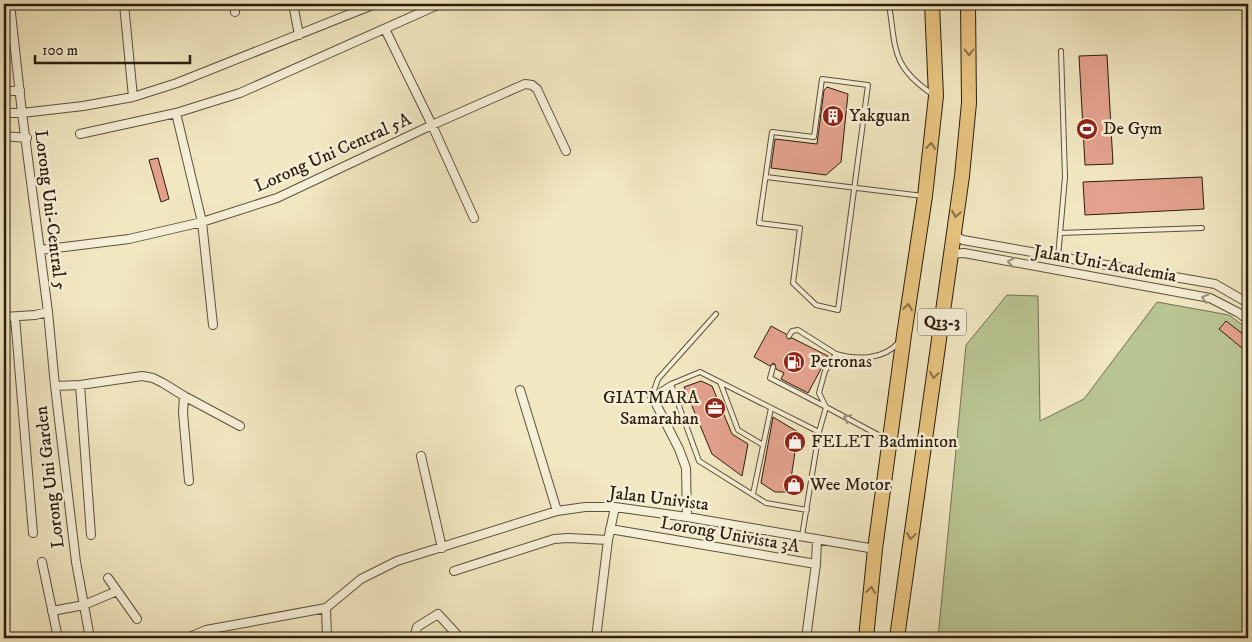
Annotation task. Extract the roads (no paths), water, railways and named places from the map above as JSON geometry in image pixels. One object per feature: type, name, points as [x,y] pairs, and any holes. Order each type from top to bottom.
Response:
[{"type":"highway","name":"Q13-3","points":[[866,638],[875,549],[904,335],[926,196],[936,96],[932,4]]},
{"type":"highway","name":"Q13-3","points":[[897,638],[962,176],[969,102],[968,4]]},
{"type":"street","name":"Lorong Uni-Central 5","points":[[10,4],[48,312]]},
{"type":"street","points":[[124,4],[133,97]]},
{"type":"street","points":[[293,4],[299,35]]},
{"type":"street","points":[[4,113],[22,113],[83,106],[133,97],[177,83],[374,4]]},
{"type":"street","points":[[80,134],[176,112],[240,93],[440,4]]},
{"type":"street","points":[[386,29],[474,218]]},
{"type":"street","name":"Lorong Uni Central 5A","points":[[40,250],[130,239],[202,222],[277,198],[432,125],[525,84],[532,85],[537,89],[566,151]]},
{"type":"street","points":[[4,92],[20,90]]},
{"type":"street","points":[[176,112],[202,222],[213,325]]},
{"type":"street","points":[[4,136],[26,138]]},
{"type":"street","name":"Jalan Uni-Academia","points":[[953,236],[963,240],[1215,284],[1248,303]]},
{"type":"street","name":"Jalan Uni-Academia","points":[[951,254],[964,253],[1210,298],[1239,313],[1248,320]]},
{"type":"street","points":[[4,317],[48,312]]},
{"type":"street","name":"Lorong Uni Garden","points":[[48,312],[54,386],[76,562],[90,638]]},
{"type":"street","points":[[16,317],[33,533]]},
{"type":"street","points":[[54,386],[80,385],[142,376],[153,378],[240,426]]},
{"type":"street","points":[[80,385],[91,535]]},
{"type":"street","points":[[520,390],[557,511]]},
{"type":"street","points":[[184,396],[183,413],[189,481]]},
{"type":"street","points":[[652,396],[679,449],[686,468],[687,517]]},
{"type":"street","points":[[421,456],[442,548]]},
{"type":"street","name":"Jalan Univista","points":[[326,608],[361,579],[397,561],[557,511],[584,507],[615,507],[687,517],[875,549]]},
{"type":"street","points":[[596,638],[608,540],[615,507]]},
{"type":"street","name":"Lorong Univista 3A","points":[[610,530],[816,564]]},
{"type":"street","points":[[454,571],[554,539],[608,540]]},
{"type":"street","points":[[806,638],[816,564],[817,539]]},
{"type":"street","points":[[42,562],[58,638]]},
{"type":"street","points":[[108,578],[137,619]]},
{"type":"street","points":[[52,611],[84,605],[117,592]]},
{"type":"street","points":[[188,638],[206,630],[326,608],[327,638]]},
{"type":"street","points":[[416,638],[417,627],[438,614],[460,638]]},
{"type":"lane","points":[[889,4],[897,56],[901,64],[916,83],[936,96]]},
{"type":"lane","points":[[1058,257],[1065,177],[1061,51]]},
{"type":"lane","points":[[822,79],[868,85],[854,188],[838,310],[816,305],[793,282],[800,228],[760,224],[772,132],[814,136],[822,79]]},
{"type":"lane","points":[[766,176],[926,196]]},
{"type":"lane","points":[[1060,233],[1202,228]]},
{"type":"lane","points":[[652,396],[658,380],[716,314]]},
{"type":"lane","points":[[789,336],[792,331],[798,330],[836,354],[850,358],[873,357],[893,349],[904,335]]},
{"type":"lane","points":[[802,536],[819,432],[826,407],[819,393],[825,371],[836,354]]},
{"type":"lane","points":[[773,367],[770,378],[890,441]]},
{"type":"lane","points":[[652,396],[671,384],[700,372],[819,432]]},
{"type":"lane","points":[[720,382],[738,430],[763,445]]},
{"type":"lane","points":[[671,384],[699,461],[766,503],[807,510]]},
{"type":"lane","points":[[753,494],[771,408]]},
{"type":"place","name":"Yakguan","points":[[833,116]]},
{"type":"place","name":"De Gym","points":[[1087,129]]},
{"type":"place","name":"Petronas","points":[[794,362]]},
{"type":"place","name":"GIATMARA Samarahan","points":[[715,408]]},
{"type":"place","name":"FELET Badminton","points":[[795,442]]},
{"type":"place","name":"Wee Motor","points":[[794,485]]}]
